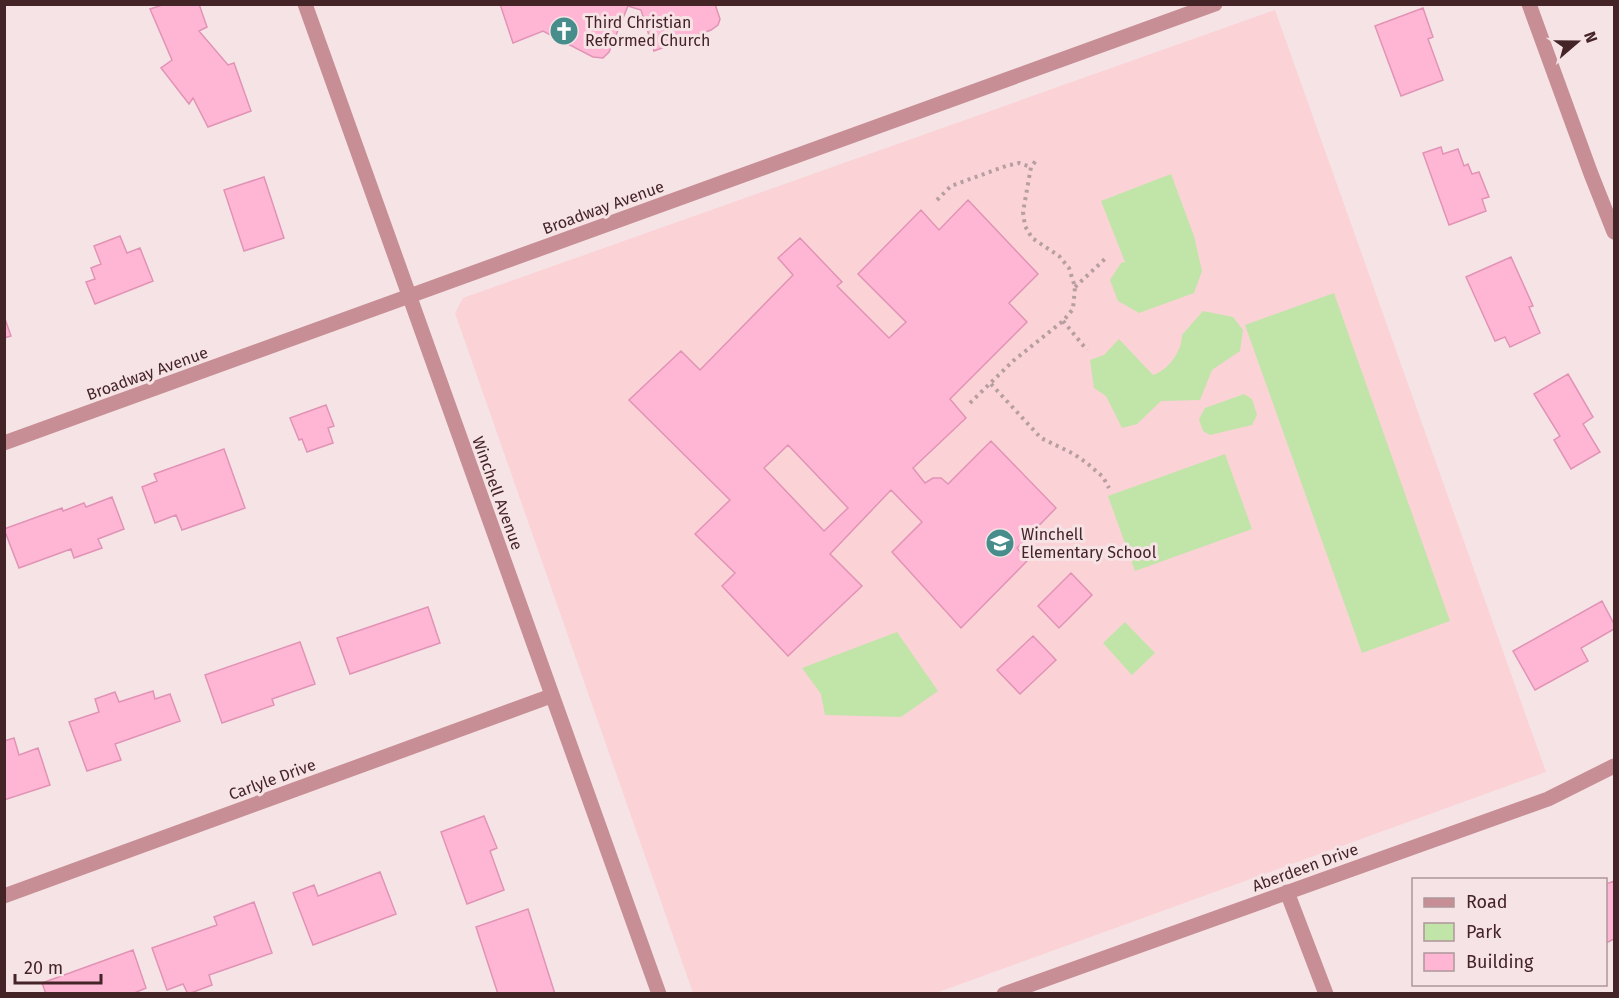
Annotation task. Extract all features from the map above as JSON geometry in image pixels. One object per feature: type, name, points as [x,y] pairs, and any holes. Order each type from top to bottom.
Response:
[{"type":"street","name":"Winchell Avenue","points":[[305,4],[659,993]]},
{"type":"street","name":"Broadway Avenue","points":[[4,443],[1215,4]]},
{"type":"street","points":[[1529,4],[1614,232]]},
{"type":"street","name":"Carlyle Drive","points":[[4,896],[551,696]]},
{"type":"street","name":"Aberdeen Drive","points":[[1004,993],[1548,799],[1614,766]]},
{"type":"street","points":[[1287,892],[1326,993]]},
{"type":"path","points":[[970,403],[1021,354],[1063,321],[1073,309],[1075,287],[1069,268],[1059,256],[1032,238],[1025,226],[1023,212],[1031,166],[1038,158]]},
{"type":"path","points":[[937,200],[951,186],[995,170],[1019,163],[1031,166]]},
{"type":"path","points":[[1075,287],[1106,258]]},
{"type":"path","points":[[1063,321],[1088,350]]},
{"type":"path","points":[[991,384],[1041,438],[1074,454],[1088,464],[1103,477],[1110,488]]},
{"type":"shaded area","name":"Winchell Elementary School","points":[[1275,10],[1546,772],[936,993],[693,993],[455,313],[463,298]]},
{"type":"green space","points":[[1171,174],[1194,236],[1202,271],[1194,293],[1139,313],[1118,301],[1110,280],[1121,263],[1125,262],[1101,201]]},
{"type":"green space","points":[[1334,293],[1450,621],[1362,653],[1245,325]]},
{"type":"green space","points":[[1203,311],[1233,317],[1243,330],[1240,351],[1212,370],[1200,400],[1161,401],[1137,424],[1122,428],[1106,396],[1094,388],[1090,360],[1104,355],[1119,339],[1153,375],[1159,373],[1173,360],[1180,348],[1182,335]]},
{"type":"green space","points":[[1244,394],[1252,399],[1257,415],[1252,425],[1210,435],[1203,431],[1199,419],[1205,408]]},
{"type":"green space","points":[[1225,454],[1252,529],[1135,571],[1108,496]]},
{"type":"green space","points":[[1125,622],[1155,653],[1132,675],[1103,643]]},
{"type":"green space","points":[[897,632],[938,691],[901,717],[825,715],[821,694],[802,668]]},
{"type":"building","points":[[165,4],[199,4],[207,27],[199,31],[228,65],[234,63],[251,111],[208,127],[193,98],[189,104],[161,68],[172,60],[150,9]]},
{"type":"building","name":"Third Christian Reformed Church","points":[[500,4],[715,4],[720,19],[718,25],[711,30],[654,51],[641,10],[628,6],[609,52],[603,58],[593,57],[543,31],[513,43]]},
{"type":"building","points":[[1423,8],[1433,37],[1428,39],[1443,80],[1401,96],[1375,26]]},
{"type":"building","points":[[1441,147],[1443,154],[1458,149],[1464,166],[1468,164],[1472,174],[1479,172],[1489,197],[1482,199],[1486,211],[1449,225],[1423,153]]},
{"type":"building","points":[[264,177],[284,238],[244,251],[224,190]]},
{"type":"building","points":[[968,200],[1038,274],[1009,303],[1027,322],[950,399],[966,418],[913,468],[925,483],[933,478],[941,478],[948,484],[991,441],[1056,508],[1017,548],[1027,561],[961,628],[892,552],[922,522],[891,490],[830,554],[862,586],[788,656],[722,586],[735,573],[695,534],[730,500],[629,400],[681,351],[700,370],[793,275],[778,258],[800,238],[842,282],[837,286],[889,338],[906,322],[858,274],[921,210],[939,230]],"holes":[[[788,445],[848,508],[824,531],[764,468]]]},
{"type":"building","points":[[120,236],[127,253],[140,248],[153,281],[95,304],[86,282],[95,279],[91,268],[101,264],[94,246]]},
{"type":"building","points":[[1511,257],[1533,306],[1529,307],[1540,333],[1510,347],[1505,337],[1495,341],[1466,277]]},
{"type":"building","points":[[4,316],[11,336],[4,338]]},
{"type":"building","points":[[1568,374],[1593,417],[1583,424],[1600,452],[1571,469],[1554,440],[1560,436],[1534,394]]},
{"type":"building","points":[[326,405],[334,426],[328,428],[333,443],[307,452],[290,418]]},
{"type":"building","points":[[224,449],[245,508],[182,530],[176,515],[155,523],[142,487],[157,481],[154,474]]},
{"type":"building","points":[[112,497],[124,529],[98,539],[102,548],[74,558],[71,549],[19,568],[4,529],[62,508],[63,511],[84,503],[86,507]]},
{"type":"building","points":[[1071,573],[1092,595],[1059,628],[1038,606]]},
{"type":"building","points":[[1602,601],[1614,624],[1614,629],[1581,648],[1588,661],[1535,690],[1513,651]]},
{"type":"building","points":[[428,607],[440,643],[350,674],[337,638]]},
{"type":"building","points":[[1033,636],[1056,660],[1020,694],[997,670]]},
{"type":"building","points":[[300,642],[315,684],[272,699],[274,705],[222,723],[205,675]]},
{"type":"building","points":[[153,691],[155,699],[170,694],[180,721],[115,744],[121,760],[87,771],[69,722],[99,712],[95,699],[115,692],[119,702]]},
{"type":"building","points":[[14,738],[19,755],[38,748],[50,785],[4,800],[4,741]]},
{"type":"building","points":[[484,816],[497,848],[490,851],[504,890],[467,904],[441,832]]},
{"type":"building","points":[[380,872],[396,914],[313,945],[293,893],[314,885],[318,896]]},
{"type":"building","points":[[1614,881],[1614,939],[1607,942],[1607,884]]},
{"type":"building","points":[[254,902],[272,953],[209,975],[212,985],[188,994],[183,984],[167,990],[152,948],[217,925],[214,917]]},
{"type":"building","points":[[528,909],[555,994],[498,994],[476,927]]},
{"type":"building","points":[[133,950],[146,988],[132,994],[46,994],[42,983]]},
{"type":"place","name":"Third Christian Reformed Church","points":[[564,31]]},
{"type":"place","name":"Winchell Elementary School","points":[[1000,543]]}]
